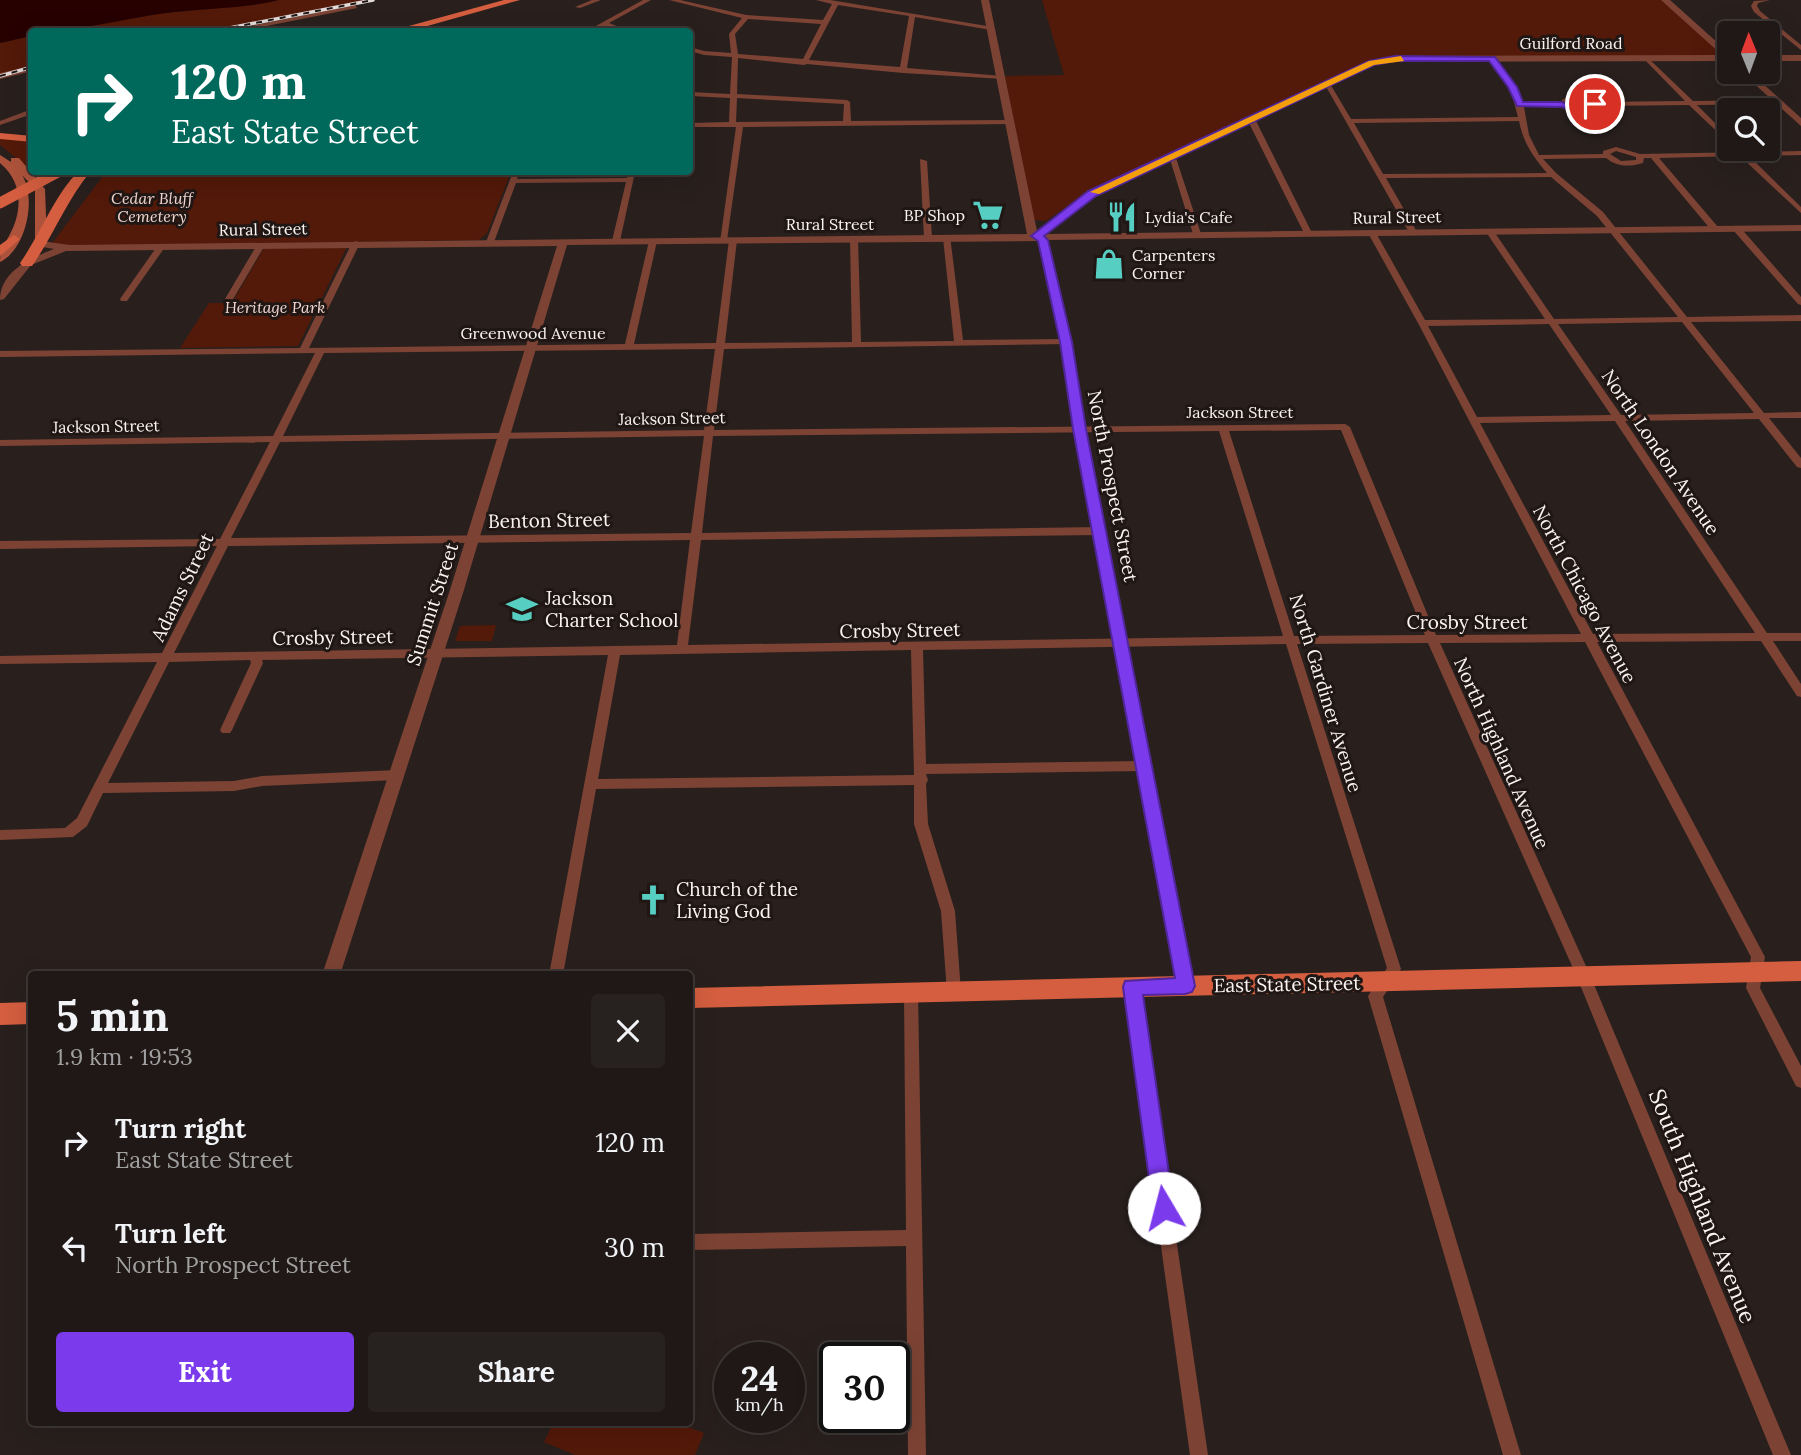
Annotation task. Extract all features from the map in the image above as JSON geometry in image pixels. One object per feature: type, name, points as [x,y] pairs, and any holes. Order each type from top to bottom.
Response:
[{"type":"main road","points":[[398,28],[493,0]]},
{"type":"main road","points":[[400,28],[515,0]]},
{"type":"main road","points":[[0,136],[28,139]]},
{"type":"main road","points":[[0,150],[28,172]]},
{"type":"main road","points":[[0,158],[9,164],[18,177],[25,197],[25,215],[2,263]]},
{"type":"main road","points":[[2,263],[30,225],[34,208],[28,175]]},
{"type":"main road","points":[[30,175],[40,189],[41,244]]},
{"type":"main road","points":[[0,195],[41,175]]},
{"type":"main road","points":[[0,203],[52,175]]},
{"type":"main road","points":[[27,262],[41,244],[75,181],[81,175]]},
{"type":"main road","points":[[0,252],[14,239]]},
{"type":"main road","name":"East State Street","points":[[693,998],[1185,986],[1389,975],[1801,971]]},
{"type":"main road","points":[[0,1014],[28,1013]]},
{"type":"street","points":[[579,7],[598,0]]},
{"type":"street","points":[[596,28],[648,0]]},
{"type":"street","points":[[673,0],[746,17],[824,22]]},
{"type":"street","points":[[819,0],[991,28]]},
{"type":"street","name":"North Prospect Street","points":[[985,0],[1030,231],[1043,240],[1066,342],[1079,429],[1122,643],[1185,986]]},
{"type":"street","points":[[1665,0],[1717,46]]},
{"type":"street","points":[[1767,0],[1756,2],[1754,6],[1757,12],[1801,48]]},
{"type":"street","points":[[804,63],[835,4]]},
{"type":"street","points":[[245,28],[355,7]]},
{"type":"street","points":[[903,71],[912,16]]},
{"type":"street","points":[[682,649],[721,347],[736,124],[732,34],[746,17]]},
{"type":"street","points":[[605,24],[617,28]]},
{"type":"street","points":[[693,49],[804,63],[1002,78]]},
{"type":"street","name":"Guilford Road","points":[[1037,236],[1092,194],[1381,60],[1717,57]]},
{"type":"street","points":[[1646,58],[1717,129]]},
{"type":"street","points":[[1780,58],[1801,58]]},
{"type":"street","points":[[1492,59],[1513,87],[1520,104],[1525,135],[1537,157],[1553,175],[1600,214],[1801,465]]},
{"type":"street","points":[[0,76],[28,69]]},
{"type":"street","points":[[1327,83],[1413,232]]},
{"type":"street","points":[[1758,84],[1774,98]]},
{"type":"street","points":[[693,94],[847,102],[847,122]]},
{"type":"street","points":[[1562,105],[1564,100],[1573,98],[1595,104],[1717,103]]},
{"type":"street","points":[[1520,104],[1562,105],[1585,112],[1594,109],[1595,104]]},
{"type":"street","points":[[1780,104],[1801,123]]},
{"type":"street","points":[[2,123],[28,113]]},
{"type":"street","points":[[1251,119],[1308,233]]},
{"type":"street","points":[[1349,121],[1521,119]]},
{"type":"street","points":[[693,125],[1010,122]]},
{"type":"street","points":[[1606,156],[1607,151],[1616,149],[1640,156],[1717,153]]},
{"type":"street","points":[[1780,153],[1801,153]]},
{"type":"street","points":[[1537,157],[1606,156],[1617,162],[1630,164],[1640,161],[1640,156]]},
{"type":"street","points":[[1653,156],[1715,229]]},
{"type":"street","points":[[1172,158],[1197,234]]},
{"type":"street","points":[[923,161],[928,239]]},
{"type":"street","points":[[1749,161],[1801,211]]},
{"type":"street","points":[[490,242],[515,175]]},
{"type":"street","points":[[1382,176],[1553,175]]},
{"type":"street","points":[[512,181],[631,176],[616,241]]},
{"type":"street","points":[[1735,228],[1801,302]]},
{"type":"street","name":"Rural Street","points":[[70,248],[1801,228]]},
{"type":"street","name":"North London Avenue","points":[[1490,232],[1619,419],[1801,693]]},
{"type":"street","name":"North Chicago Avenue","points":[[1372,233],[1758,957],[1753,988],[1801,1081]]},
{"type":"street","points":[[947,238],[960,343]]},
{"type":"street","points":[[854,239],[857,345]]},
{"type":"street","points":[[629,348],[653,241]]},
{"type":"street","name":"Summit Street","points":[[332,971],[438,652],[562,242]]},
{"type":"street","points":[[303,351],[356,243]]},
{"type":"street","points":[[41,244],[70,248]]},
{"type":"street","points":[[229,299],[261,245]]},
{"type":"street","points":[[124,299],[161,247]]},
{"type":"street","points":[[0,297],[27,262],[70,248]]},
{"type":"street","points":[[1422,323],[1801,318]]},
{"type":"street","name":"Greenwood Avenue","points":[[0,354],[1066,342]]},
{"type":"street","name":"Adams Street","points":[[0,835],[68,833],[82,822],[321,351]]},
{"type":"street","points":[[1473,420],[1801,415]]},
{"type":"street","name":"Jackson Street","points":[[0,443],[1345,427]]},
{"type":"street","name":"North Highland Avenue","points":[[1345,427],[1432,639],[1583,975]]},
{"type":"street","name":"North Gardiner Avenue","points":[[1223,428],[1292,640],[1389,975]]},
{"type":"street","name":"Benton Street","points":[[0,545],[1099,530]]},
{"type":"street","name":"Crosby Street","points":[[0,660],[438,652],[917,648],[1292,640],[1801,637]]},
{"type":"street","points":[[917,648],[922,774],[921,824],[948,911],[954,992]]},
{"type":"street","points":[[557,971],[615,650]]},
{"type":"street","points":[[226,730],[257,663],[255,657]]},
{"type":"street","points":[[592,784],[1143,766]]},
{"type":"street","points":[[100,788],[234,786],[262,781],[397,775]]},
{"type":"street","points":[[1389,975],[1375,996],[1512,1455]]},
{"type":"street","name":"South Highland Avenue","points":[[1583,975],[1782,1455]]},
{"type":"street","points":[[1132,987],[1199,1455]]},
{"type":"street","points":[[911,992],[917,1455]]},
{"type":"street","points":[[693,1242],[913,1238]]},
{"type":"green space","points":[[279,0],[373,0],[225,28],[76,28],[163,13]]},
{"type":"green space","points":[[1042,0],[1663,0],[1717,47],[1717,56],[1372,59],[1095,187],[1046,221],[1033,220],[1005,76],[1064,75]]},
{"type":"green space","points":[[28,37],[28,68],[0,76],[0,43]]},
{"type":"green space","points":[[0,137],[28,140],[28,168],[0,145]]},
{"type":"green space","name":"Cedar Bluff Cemetery","points":[[104,175],[510,175],[487,233],[479,240],[50,246]]},
{"type":"green space","name":"Heritage Park","points":[[347,247],[298,346],[180,348],[209,303],[232,303],[264,248]]},
{"type":"green space","points":[[496,625],[492,641],[455,641],[460,626]]},
{"type":"green space","points":[[552,1426],[685,1426],[704,1433],[695,1455],[575,1455],[544,1442]]},
{"type":"shaded area","points":[[0,0],[279,0],[166,13],[77,28],[28,28],[28,37],[0,43]]},
{"type":"railway","points":[[230,28],[373,0]]},
{"type":"railway","points":[[0,76],[28,68]]},
{"type":"slow traffic","points":[[1095,192],[1372,62],[1401,59]]},
{"type":"place","name":"BP Shop","points":[[988,215]]},
{"type":"place","name":"Lydia's Cafe","points":[[1122,217]]},
{"type":"place","name":"Carpenters Corner","points":[[1109,264]]},
{"type":"place","name":"Jackson Charter School","points":[[522,609]]},
{"type":"place","name":"Church of the Living God","points":[[653,900]]},
{"type":"route","points":[[1164,1208],[1132,987],[1185,986],[1122,643],[1079,429],[1066,342],[1043,240],[1037,236],[1092,194],[1372,62],[1395,59],[1492,59],[1513,87],[1520,104],[1562,105],[1585,112],[1594,109],[1595,104]]}]
